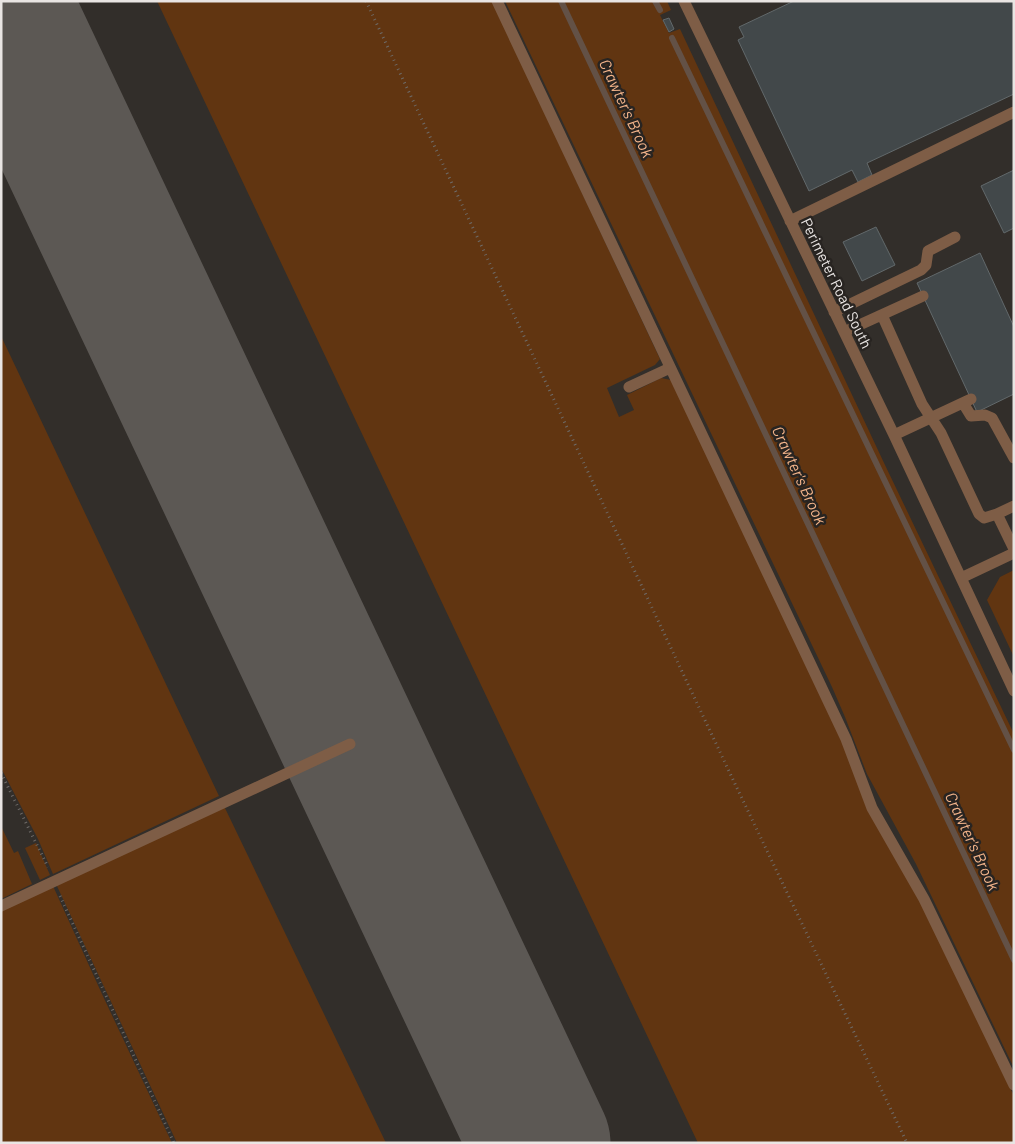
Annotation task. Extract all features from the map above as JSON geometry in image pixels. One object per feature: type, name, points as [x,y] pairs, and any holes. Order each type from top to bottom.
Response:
[{"type":"lane","points":[[497,1],[846,739],[872,808],[924,899],[1014,1085]]},
{"type":"lane","name":"Perimeter Road South","points":[[684,1],[894,435],[1014,691]]},
{"type":"lane","points":[[790,221],[1014,112]]},
{"type":"lane","points":[[834,312],[921,270],[926,265],[928,252],[955,237]]},
{"type":"lane","points":[[844,332],[923,296]]},
{"type":"lane","points":[[882,315],[922,404],[941,433],[979,514],[984,518],[1014,506]]},
{"type":"lane","points":[[629,387],[670,368]]},
{"type":"lane","points":[[894,435],[967,401],[971,416],[985,415],[992,418],[1014,458]]},
{"type":"lane","points":[[961,578],[1014,551],[997,514]]},
{"type":"lane","points":[[1,906],[350,744]]},
{"type":"path","points":[[366,1],[736,786],[907,1143]]},
{"type":"path","points":[[1,773],[39,848],[174,1143]]},
{"type":"shaded area","points":[[157,1],[492,1],[660,359],[655,365],[607,388],[619,417],[634,410],[627,395],[661,378],[671,380],[901,864],[1014,1096],[1014,1143],[698,1143]]},
{"type":"shaded area","points":[[505,1],[667,1],[671,10],[660,15],[669,33],[680,29],[1014,734],[1014,1068],[916,864],[867,774],[832,687]]},
{"type":"shaded area","points":[[1,336],[219,796],[53,874],[38,839],[1,768]]},
{"type":"shaded area","points":[[1014,570],[1014,657],[987,600],[1000,577]]},
{"type":"shaded area","points":[[224,806],[386,1143],[177,1143],[56,884]]},
{"type":"shaded area","points":[[1,826],[14,853],[18,851],[32,884],[1,899]]},
{"type":"shaded area","points":[[36,843],[50,875],[40,880],[25,848]]},
{"type":"shaded area","points":[[53,886],[172,1143],[1,1143],[1,910]]},
{"type":"building","points":[[794,1],[1014,1],[1014,94],[867,163],[872,175],[858,182],[852,170],[809,191],[738,40],[744,37],[739,27]]},
{"type":"building","points":[[669,18],[674,29],[669,32],[663,20]]},
{"type":"building","points":[[1014,170],[1014,228],[1004,233],[981,186]]},
{"type":"building","points":[[876,227],[895,265],[862,281],[843,242]]},
{"type":"building","points":[[980,253],[1014,327],[1014,394],[977,412],[917,283]]},
{"type":"waterway","name":"Crawter's Brook","points":[[561,1],[1014,960]]},
{"type":"waterway","points":[[655,1],[660,10]]},
{"type":"waterway","points":[[672,38],[1014,750]]},
{"type":"taxiway","points":[[1,48],[77,165]]},
{"type":"runway","points":[[1,3],[540,1143]]}]
